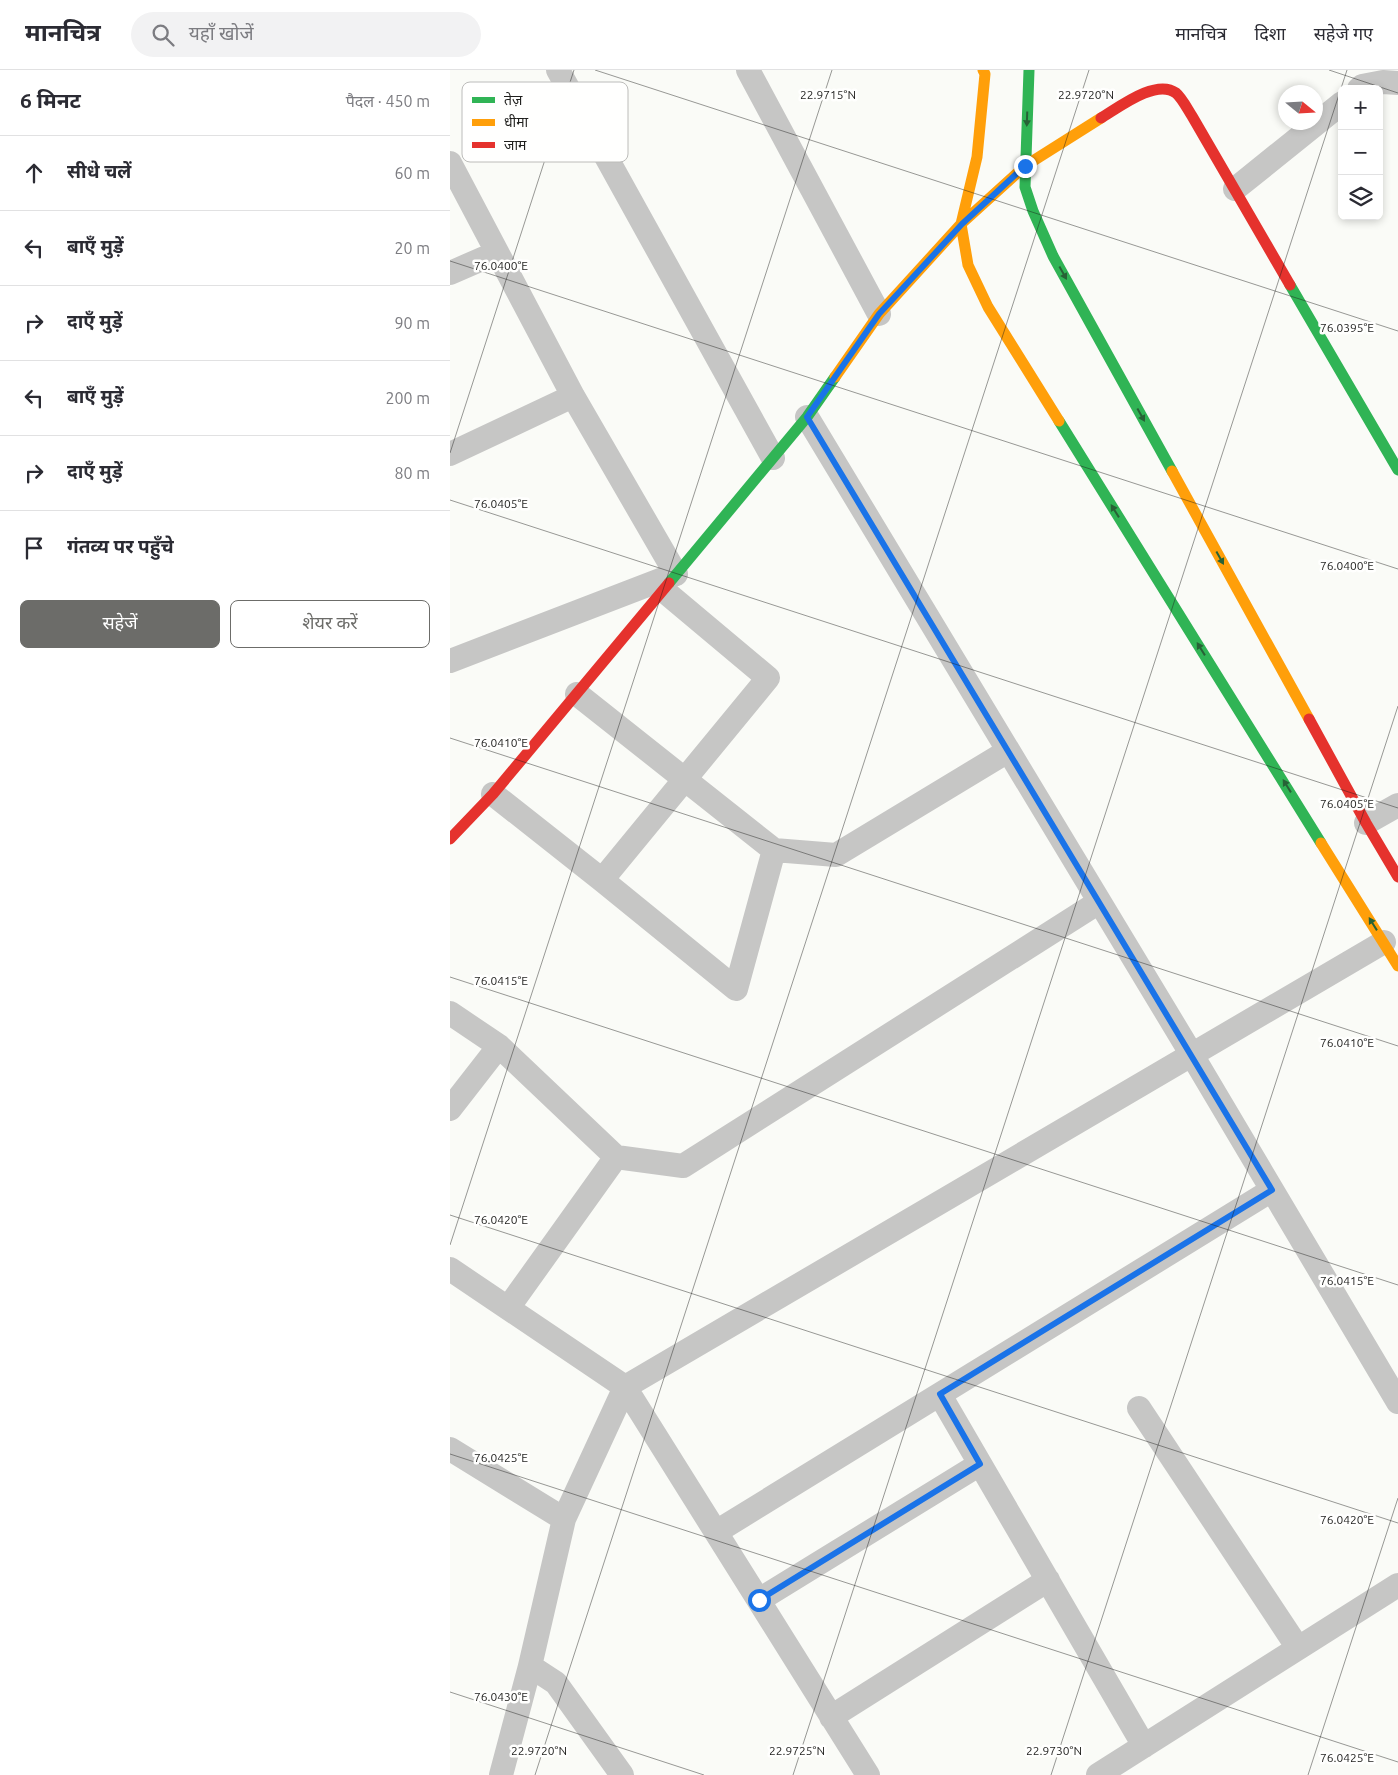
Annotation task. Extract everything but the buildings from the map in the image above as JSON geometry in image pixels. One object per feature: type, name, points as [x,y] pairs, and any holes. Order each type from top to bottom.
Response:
[{"type":"street","points":[[558,70],[565,82]]},
{"type":"street","points":[[748,70],[879,314]]},
{"type":"street","points":[[1029,70],[1025,186],[1033,211],[1053,256],[1366,824],[1398,877]]},
{"type":"street","points":[[988,71],[977,157],[962,224],[968,265],[988,308],[1388,940],[1398,966]]},
{"type":"street","points":[[1367,85],[1383,82],[1398,83]]},
{"type":"street","points":[[450,839],[492,794],[577,694],[807,417],[879,314],[962,224],[1025,166],[1090,124],[1148,90],[1160,88],[1176,93],[1192,116],[1391,443],[1398,470]]},
{"type":"street","points":[[1235,189],[1338,106]]},
{"type":"street","points":[[609,162],[773,458]]},
{"type":"street","points":[[450,163],[670,582],[768,678],[602,880]]},
{"type":"street","points":[[450,273],[496,253]]},
{"type":"street","points":[[450,454],[573,396]]},
{"type":"street","points":[[807,417],[1192,1055],[1398,1402]]},
{"type":"street","points":[[450,661],[670,582]]},
{"type":"street","points":[[577,694],[774,850],[836,855],[1008,751]]},
{"type":"street","points":[[492,794],[736,989],[774,850]]},
{"type":"street","points":[[1366,824],[1398,805]]},
{"type":"street","points":[[450,1013],[499,1046],[616,1157],[683,1166],[1099,902]]},
{"type":"street","points":[[501,1775],[530,1666],[564,1519],[625,1387],[1388,940]]},
{"type":"street","points":[[450,1108],[499,1046]]},
{"type":"street","points":[[508,1308],[616,1157]]},
{"type":"street","points":[[716,1532],[1272,1190]]},
{"type":"street","points":[[450,1269],[625,1387],[868,1775]]},
{"type":"street","points":[[940,1394],[1144,1746]]},
{"type":"street","points":[[1138,1408],[1298,1648]]},
{"type":"street","points":[[450,1449],[564,1519]]},
{"type":"street","points":[[759,1600],[980,1464]]},
{"type":"street","points":[[831,1717],[1048,1580]]},
{"type":"street","points":[[1098,1775],[1398,1585]]},
{"type":"street","points":[[530,1666],[556,1683],[622,1775]]},
{"type":"traffic: fast","points":[[1029,70],[1025,187],[1033,211],[1053,256],[1172,471]]},
{"type":"traffic: fast","points":[[1290,285],[1398,470]]},
{"type":"traffic: fast","points":[[669,583],[807,417],[835,377]]},
{"type":"traffic: fast","points":[[1059,421],[1321,843]]},
{"type":"traffic: slow","points":[[983,70],[985,74],[977,157],[961,224],[968,265],[988,307],[1059,421]]},
{"type":"traffic: slow","points":[[835,377],[879,314],[961,224],[1025,166],[1101,118]]},
{"type":"traffic: slow","points":[[1172,471],[1309,719]]},
{"type":"traffic: slow","points":[[1321,843],[1398,966]]},
{"type":"traffic: jam","points":[[1101,118],[1137,96],[1148,92],[1168,89],[1176,93],[1192,116],[1290,285]]},
{"type":"traffic: jam","points":[[450,839],[493,794],[669,583]]},
{"type":"traffic: jam","points":[[1309,719],[1398,877]]},
{"type":"route","points":[[759,1600],[980,1464],[940,1394],[1272,1190],[807,417],[879,314],[962,224],[1025,166]]}]
